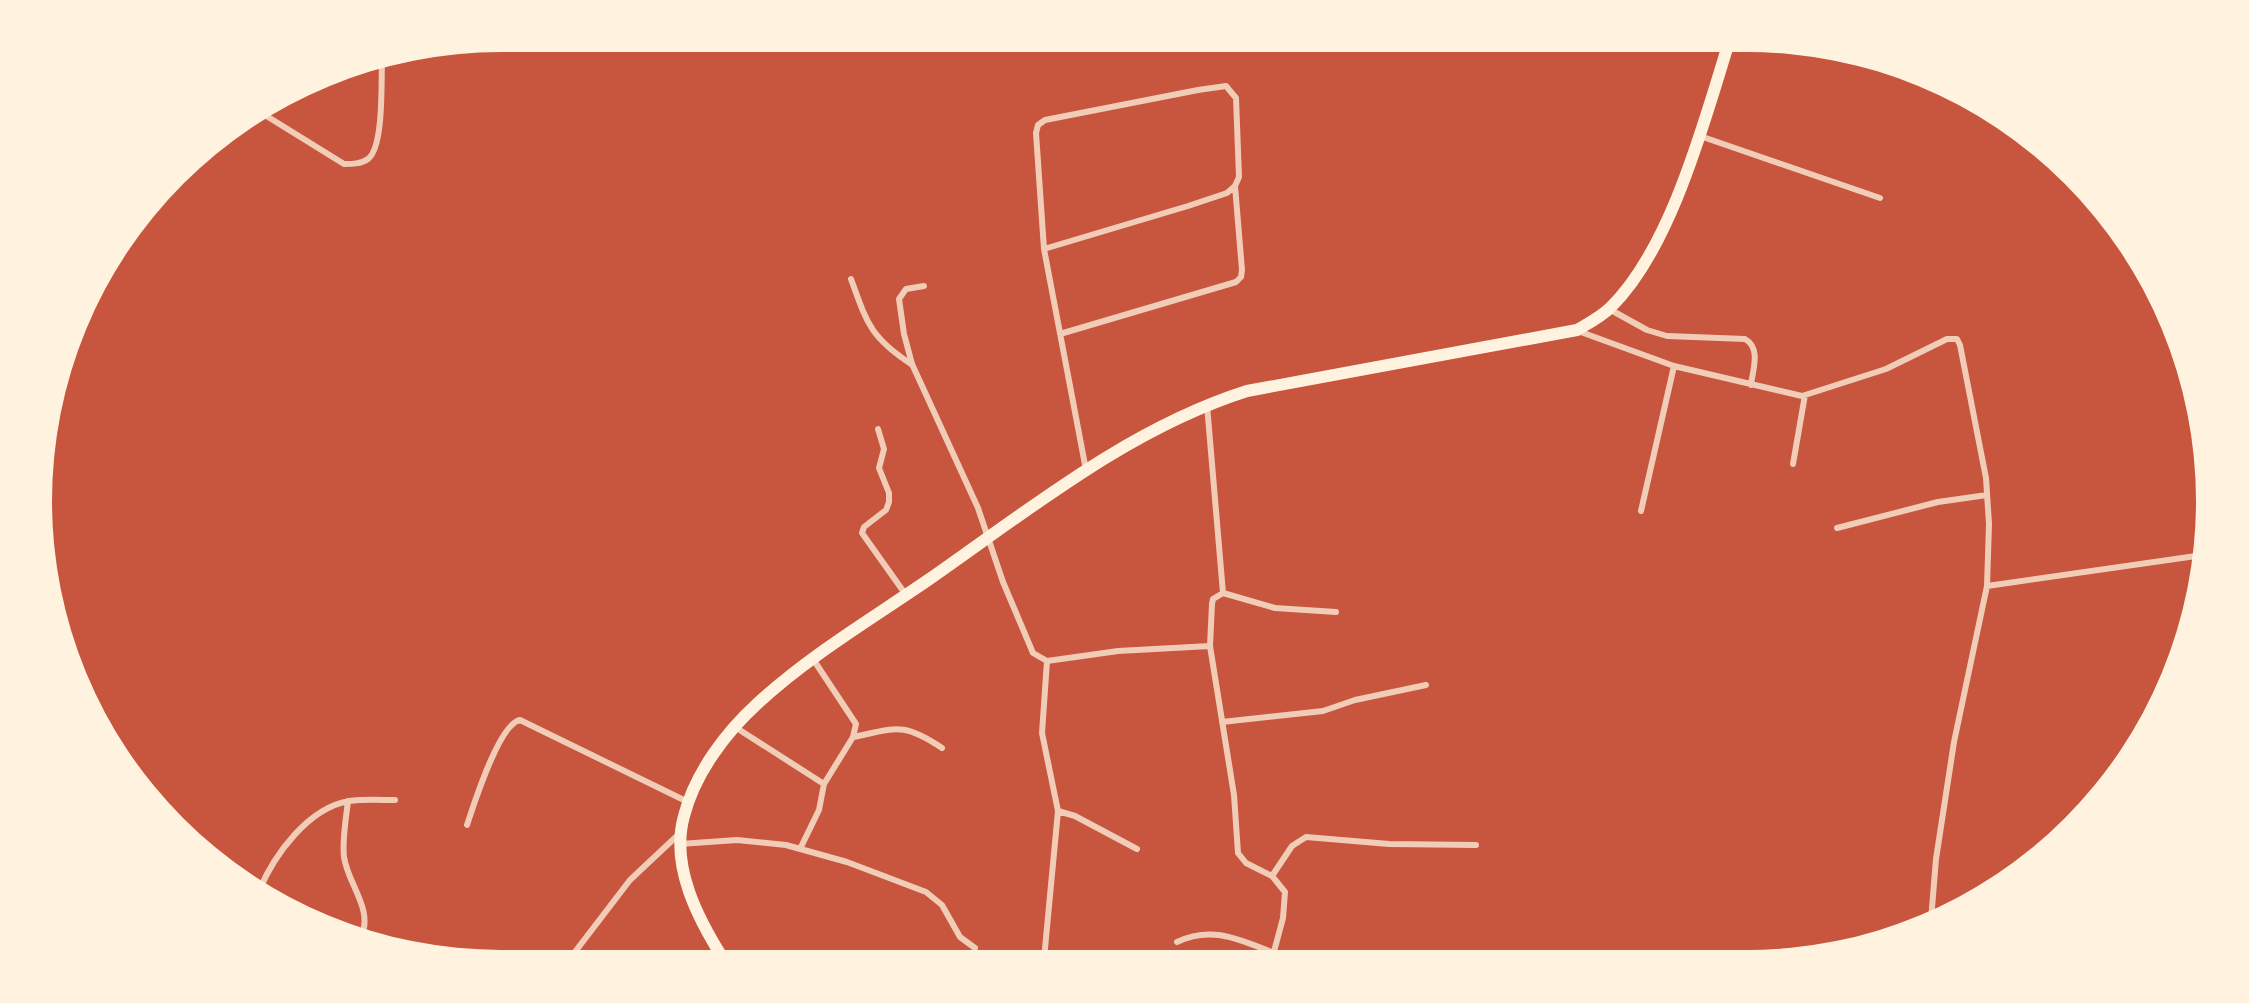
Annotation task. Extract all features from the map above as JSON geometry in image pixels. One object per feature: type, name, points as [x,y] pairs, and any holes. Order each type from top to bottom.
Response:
[{"type":"main road","points":[[719,950],[692,901],[680,839],[688,802],[708,764],[735,727],[757,703],[813,660],[1086,470],[1207,404],[1246,391],[1577,330],[1609,309],[1646,260],[1700,136],[1726,52]]},
{"type":"street","points":[[269,118],[344,164],[356,164],[369,159],[377,144],[382,69]]},
{"type":"street","points":[[1044,249],[1188,206],[1227,193],[1235,186],[1239,177],[1236,98],[1226,86],[1045,120],[1038,125],[1036,133],[1044,249],[1086,470]]},
{"type":"street","points":[[1700,136],[1880,198]]},
{"type":"street","points":[[1060,334],[1236,282],[1241,277],[1242,270],[1235,186]]},
{"type":"street","points":[[851,279],[872,332],[886,347],[912,364]]},
{"type":"street","points":[[924,286],[906,289],[899,299],[912,364],[978,508],[987,538],[1033,653],[1047,661],[1118,651],[1210,646]]},
{"type":"street","points":[[1609,309],[1647,330],[1667,336],[1745,339],[1751,343],[1755,351],[1751,385]]},
{"type":"street","points":[[1577,330],[1674,366],[1751,385],[1805,395],[1886,369],[1947,339],[1957,339],[1960,345],[1987,495],[1987,586],[1954,742],[1936,859],[1931,911]]},
{"type":"street","points":[[1641,512],[1674,366]]},
{"type":"street","points":[[1793,464],[1805,395]]},
{"type":"street","points":[[1207,404],[1223,593]]},
{"type":"street","points":[[878,429],[884,449],[879,468],[890,493],[889,502],[886,510],[864,527],[862,534],[906,595]]},
{"type":"street","points":[[1837,528],[1938,502],[1987,495]]},
{"type":"street","points":[[1987,586],[2193,556]]},
{"type":"street","points":[[1275,950],[1283,918],[1285,892],[1272,876],[1246,863],[1238,853],[1234,795],[1210,646],[1212,604],[1213,599],[1223,593],[1275,608],[1336,612]]},
{"type":"street","points":[[801,847],[819,810],[824,784],[853,737],[856,724],[854,717],[813,660]]},
{"type":"street","points":[[1045,950],[1058,811],[1042,733],[1047,661]]},
{"type":"street","points":[[1222,722],[1323,711],[1355,700],[1425,685]]},
{"type":"street","points":[[466,825],[494,755],[509,727],[520,720],[688,802]]},
{"type":"street","points":[[735,727],[824,784]]},
{"type":"street","points":[[853,737],[906,729],[917,731],[942,748]]},
{"type":"street","points":[[264,882],[276,859],[310,820],[348,801],[395,800]]},
{"type":"street","points":[[348,801],[344,860],[361,900],[363,929]]},
{"type":"street","points":[[1058,811],[1075,816],[1137,849]]},
{"type":"street","points":[[1272,876],[1292,846],[1306,837],[1389,844],[1476,845]]},
{"type":"street","points":[[576,950],[630,880],[680,839],[737,840],[801,847],[926,892],[942,905],[960,937],[975,948]]},
{"type":"street","points":[[1177,942],[1196,934],[1212,932],[1231,936],[1260,950]]}]
